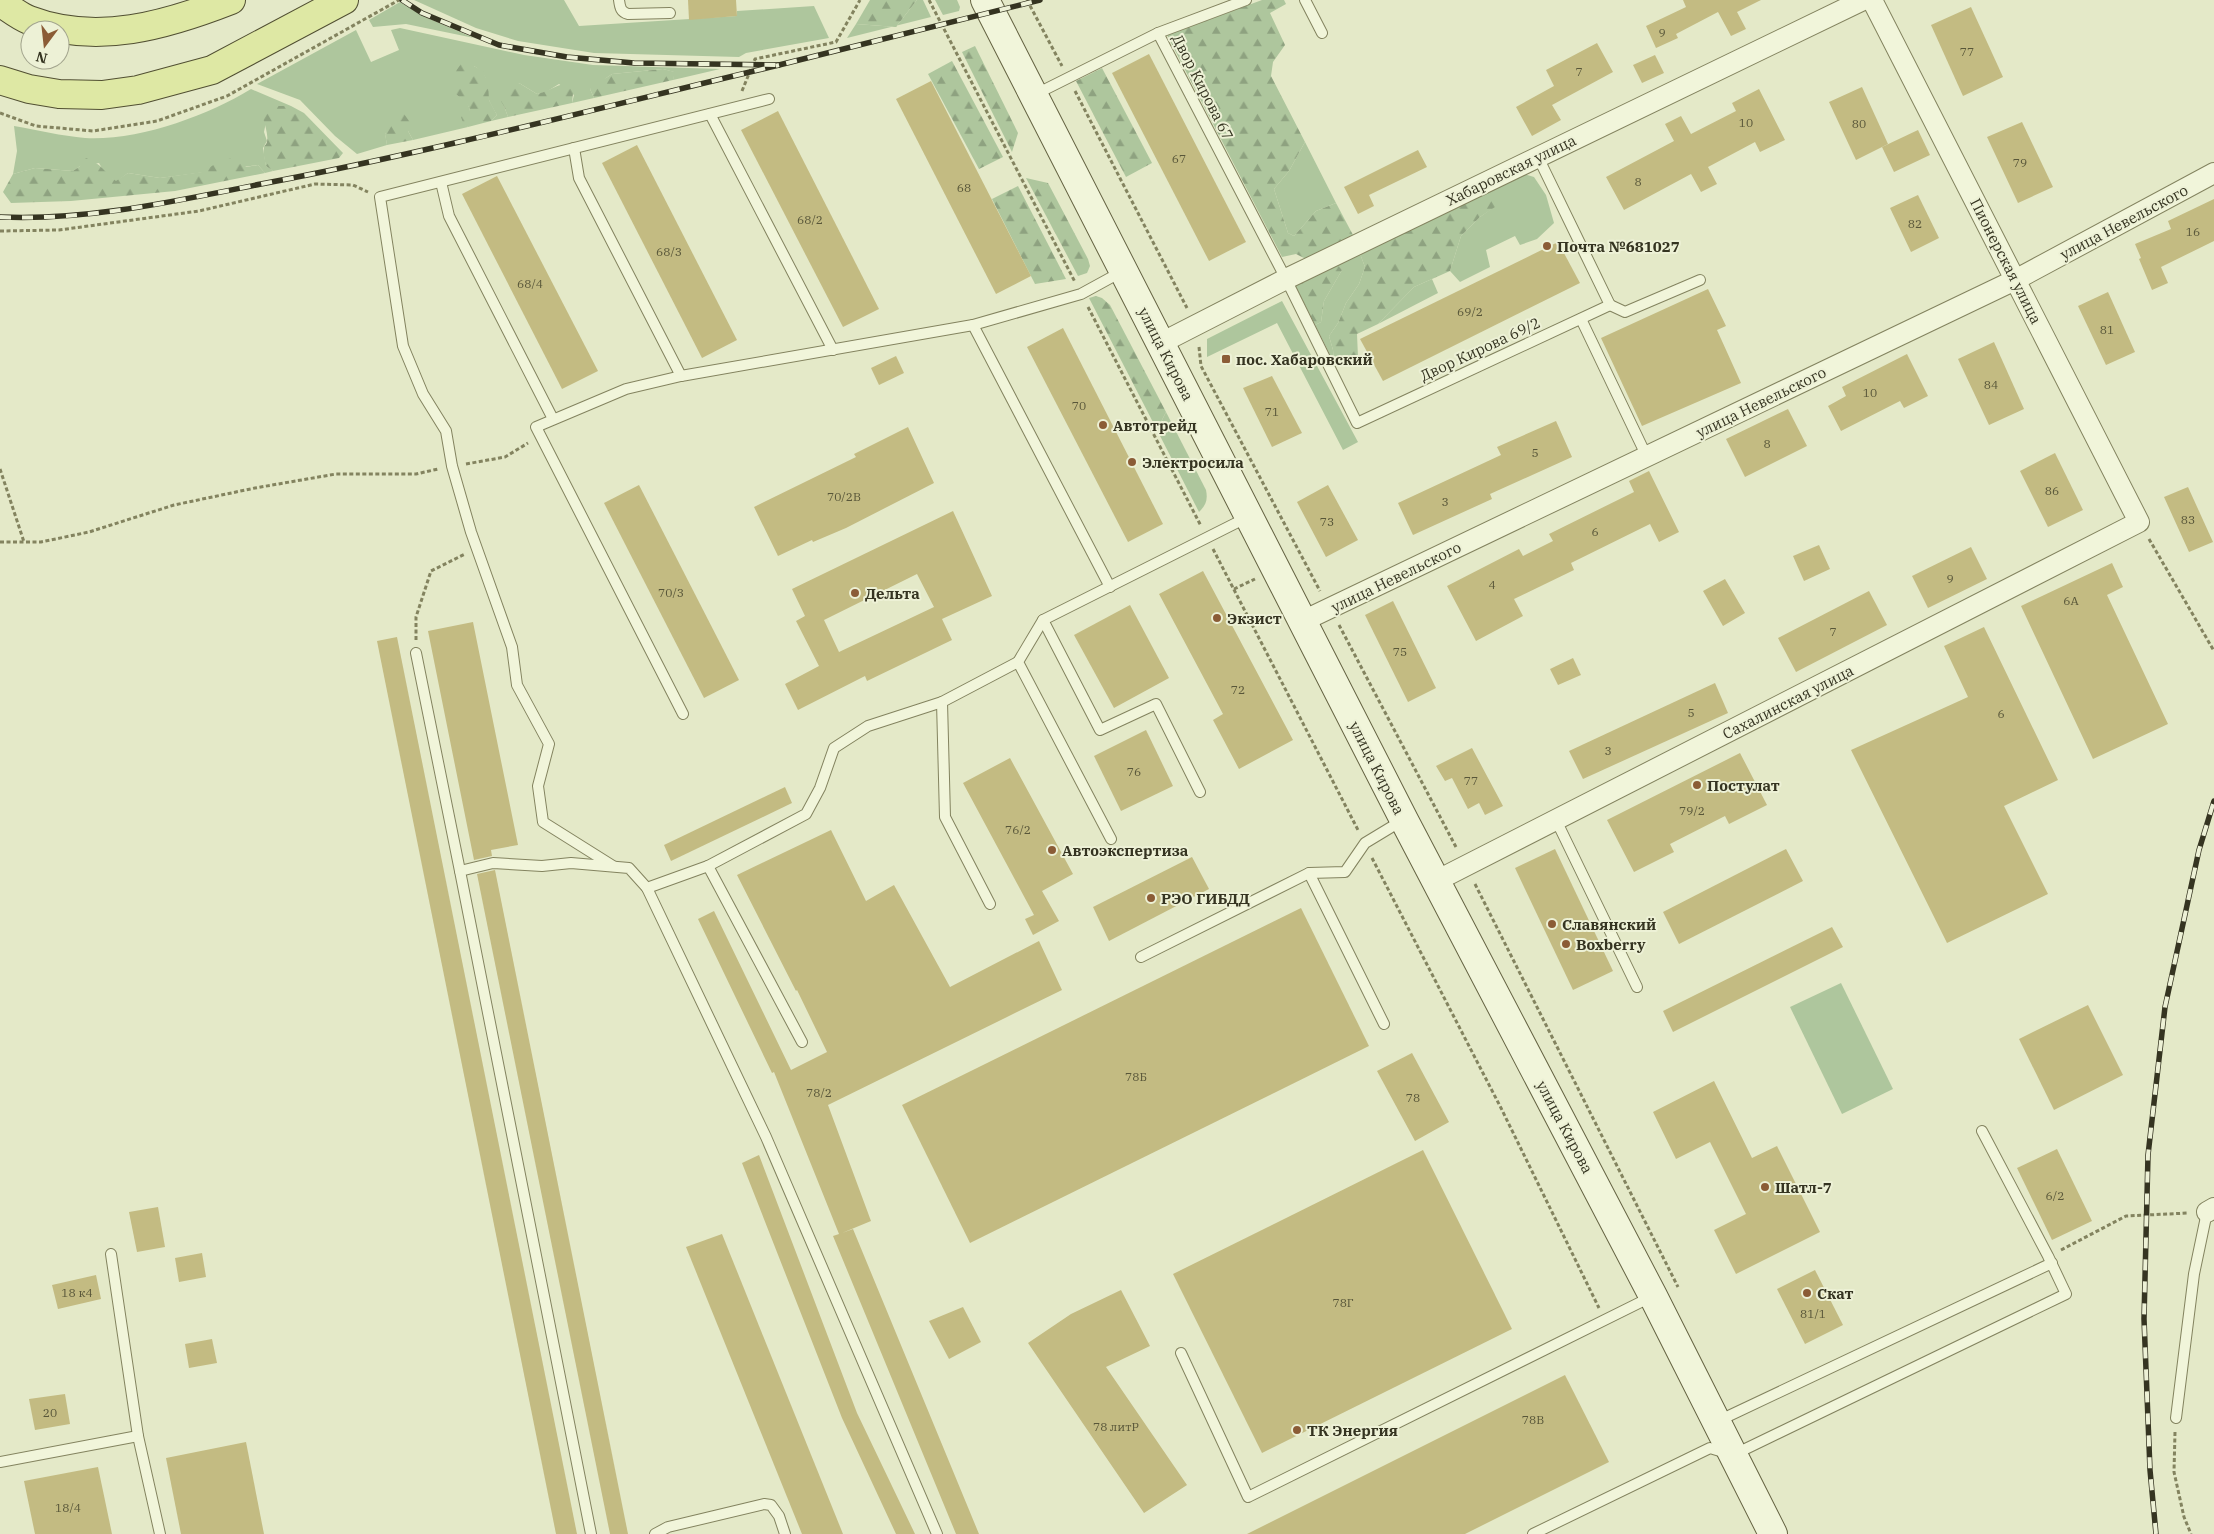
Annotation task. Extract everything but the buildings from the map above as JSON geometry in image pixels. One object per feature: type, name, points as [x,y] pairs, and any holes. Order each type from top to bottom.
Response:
[{"type":"main road","points":[[0,2],[28,20],[60,29],[108,33],[153,26],[191,16],[231,0]]},
{"type":"main road","points":[[0,82],[29,90],[59,94],[102,95],[138,90],[212,70],[344,0]]},
{"type":"main road","name":"улица Кирова","points":[[985,0],[1404,820],[1653,1296],[1720,1442],[1772,1534]]},
{"type":"street","name":"Хабаровская улица","points":[[1161,343],[1286,279],[1863,0]]},
{"type":"street","name":"Пионерская улица","points":[[1872,0],[2139,522]]},
{"type":"street","name":"улица Невельского","points":[[1303,622],[2015,280],[2214,173]]},
{"type":"street","name":"Сахалинская улица","points":[[1436,881],[2139,522]]},
{"type":"lane","points":[[620,0],[620,8],[623,13],[670,13]]},
{"type":"lane","points":[[1158,33],[1246,0]]},
{"type":"lane","points":[[1304,0],[1322,33]]},
{"type":"lane","name":"Двор Кирова 67","points":[[1034,95],[1158,33],[1286,279]]},
{"type":"lane","points":[[613,866],[543,822],[538,786],[549,744],[517,685],[512,647],[477,548],[452,466],[446,430],[423,394],[403,346],[380,197],[769,99]]},
{"type":"lane","points":[[710,114],[833,350]]},
{"type":"lane","points":[[574,148],[579,178],[681,376]]},
{"type":"lane","points":[[1538,157],[1610,306],[1625,312],[1700,280]]},
{"type":"lane","points":[[441,182],[449,216],[553,420]]},
{"type":"lane","points":[[683,714],[536,427],[626,389],[681,376],[973,325],[1081,294],[1124,270]]},
{"type":"lane","name":"Двор Кирова 69/2","points":[[1286,279],[1356,423],[1610,306]]},
{"type":"lane","points":[[1581,319],[1647,457]]},
{"type":"lane","points":[[973,325],[1110,587]]},
{"type":"lane","points":[[647,888],[708,866],[806,814],[820,788],[834,748],[868,726],[942,702],[1018,662],[1043,620],[1249,516]]},
{"type":"lane","points":[[1043,620],[1100,730],[1156,704],[1200,792]]},
{"type":"lane","points":[[416,653],[591,1534]]},
{"type":"lane","points":[[1018,662],[1111,839]]},
{"type":"lane","points":[[942,702],[944,817],[990,904]]},
{"type":"lane","points":[[1141,957],[1309,873],[1345,872],[1365,843],[1404,820]]},
{"type":"lane","points":[[1556,820],[1637,987]]},
{"type":"lane","points":[[460,871],[493,863],[542,866],[571,863],[613,866],[629,868],[647,888],[766,1137],[937,1534]]},
{"type":"lane","points":[[708,866],[802,1042]]},
{"type":"lane","points":[[1309,873],[1384,1024]]},
{"type":"lane","points":[[1720,1442],[2066,1294],[1982,1131]]},
{"type":"lane","points":[[2176,1418],[2194,1274],[2210,1210]]},
{"type":"lane","points":[[111,1254],[138,1436],[160,1534]]},
{"type":"lane","points":[[1533,1534],[1720,1442],[2050,1260]]},
{"type":"lane","points":[[1181,1353],[1248,1497],[1653,1296]]},
{"type":"lane","points":[[0,1462],[138,1436]]},
{"type":"lane","points":[[655,1534],[668,1527],[764,1504],[771,1505],[779,1516],[785,1534]]},
{"type":"path","points":[[736,108],[755,59],[836,42],[860,0]]},
{"type":"path","points":[[930,0],[1501,1108],[1605,1320]]},
{"type":"path","points":[[1027,0],[1196,325],[1201,366],[1466,866],[1681,1294]]},
{"type":"path","points":[[0,231],[59,230],[199,211],[315,184],[353,185],[380,197]]},
{"type":"path","points":[[0,542],[41,542],[88,532],[174,505],[264,486],[336,474],[416,474],[505,457],[540,437]]},
{"type":"path","points":[[0,469],[24,542]]},
{"type":"path","points":[[2139,522],[2214,651]]},
{"type":"path","points":[[416,653],[416,617],[431,571],[477,548]]},
{"type":"path","points":[[1233,589],[1256,579]]},
{"type":"path","points":[[2050,1260],[2126,1216],[2210,1210]]},
{"type":"path","points":[[2176,1418],[2174,1472],[2184,1517],[2191,1534]]},
{"type":"green space","points":[[414,0],[564,0],[579,26],[737,16],[737,11],[814,6],[829,38],[746,53],[739,57],[594,53],[518,41],[476,28]]},
{"type":"green space","points":[[870,0],[917,0],[896,27],[856,24]]},
{"type":"green space","points":[[917,0],[923,0],[931,17],[897,25]]},
{"type":"green space","points":[[935,0],[957,0],[960,7],[959,11],[943,15]]},
{"type":"green space","points":[[1262,0],[1284,0],[1286,4],[1270,13],[1285,45],[1273,62],[1271,76],[1305,142],[1289,171],[1274,189],[1288,233],[1294,236],[1316,211],[1336,203],[1353,235],[1308,260],[1296,254],[1282,257],[1167,35]]},
{"type":"green space","points":[[400,2],[425,17],[474,38],[406,24],[373,27],[369,20]]},
{"type":"green space","points":[[856,24],[892,27],[847,38]]},
{"type":"green space","points":[[400,28],[524,55],[593,65],[720,69],[673,80],[674,72],[663,69],[612,74],[590,89],[594,98],[572,103],[574,95],[559,84],[546,92],[537,94],[519,83],[504,106],[508,117],[491,121],[497,115],[489,100],[485,78],[480,70],[474,66],[457,95],[467,102],[470,110],[464,124],[468,127],[413,140],[408,131],[385,133],[387,145],[357,154],[335,136],[300,100],[257,84],[356,30],[371,62],[399,50],[391,30]]},
{"type":"green space","points":[[975,46],[1018,133],[1012,152],[962,52]]},
{"type":"green space","points":[[952,61],[1003,157],[979,169],[928,74]]},
{"type":"green space","points":[[462,63],[483,71],[488,83],[489,100],[497,115],[491,121],[468,127],[464,125],[461,117],[470,110],[454,91],[452,82]]},
{"type":"green space","points":[[1102,68],[1152,163],[1126,177],[1076,81]]},
{"type":"green space","points":[[663,69],[675,72],[673,80],[594,98],[590,89],[595,81],[612,74]]},
{"type":"green space","points":[[519,83],[537,94],[558,86],[574,84],[572,103],[508,117],[499,98],[506,87]]},
{"type":"green space","points":[[251,89],[291,106],[278,106],[266,122],[264,132],[267,141],[263,148],[266,166],[273,171],[265,173],[258,165],[160,178],[128,173],[116,182],[104,172],[99,163],[80,166],[73,171],[35,168],[13,174],[17,151],[14,126],[85,138],[127,135],[171,125],[193,117]]},
{"type":"green space","points":[[278,106],[291,106],[304,113],[343,153],[339,158],[273,171],[266,166],[264,146],[267,142],[267,136],[261,114],[266,109]]},
{"type":"green space","points":[[404,114],[410,122],[408,131],[413,140],[387,145],[385,134],[391,118]]},
{"type":"green space","points":[[1305,142],[1336,203],[1316,211],[1294,236],[1288,233],[1274,189],[1289,171]]},
{"type":"green space","points":[[237,157],[246,167],[258,165],[265,173],[175,191],[71,201],[11,203],[3,192],[13,174],[35,168],[73,171],[86,158],[99,165],[116,181],[128,173],[160,178],[202,172],[220,161]]},
{"type":"green space","points":[[1521,173],[1534,177],[1546,195],[1554,223],[1537,239],[1520,245],[1515,236],[1486,250],[1490,267],[1460,282],[1450,271],[1461,236],[1480,217],[1498,204],[1492,187]]},
{"type":"green space","points":[[1026,178],[1048,183],[1088,259],[1090,266],[1087,273],[1078,276]]},
{"type":"green space","points":[[1018,186],[1066,279],[1035,284],[992,199]]},
{"type":"green space","points":[[1492,187],[1498,190],[1498,205],[1480,217],[1461,236],[1450,271],[1414,287],[1378,324],[1357,334],[1358,357],[1347,362],[1334,363],[1329,336],[1338,323],[1346,303],[1359,284],[1365,267],[1359,251]]},
{"type":"green space","points":[[1359,251],[1365,267],[1359,284],[1346,303],[1338,323],[1329,336],[1334,363],[1315,325],[1321,322],[1324,301],[1342,270],[1336,263]]},
{"type":"green space","points":[[1336,263],[1342,270],[1324,301],[1321,322],[1315,325],[1294,283]]},
{"type":"green space","points":[[1432,279],[1438,293],[1378,324],[1414,287]]},
{"type":"green space","points":[[1096,296],[1102,298],[1110,305],[1166,412],[1157,430],[1089,298]]},
{"type":"green space","points":[[1282,301],[1358,442],[1343,450],[1277,323],[1207,357],[1207,339]]},
{"type":"green space","points":[[1166,412],[1206,490],[1206,502],[1199,512],[1157,430]]},
{"type":"green space","points":[[1841,983],[1893,1089],[1842,1114],[1790,1007]]},
{"type":"railway","points":[[402,0],[422,13],[499,45],[567,57],[634,63],[779,65],[1040,0]]},
{"type":"railway","points":[[0,217],[66,216],[99,213],[196,197],[456,143],[779,65]]},
{"type":"railway","points":[[2156,1534],[2150,1470],[2144,1319],[2148,1155],[2165,1007],[2199,850],[2214,801]]},
{"type":"place","name":"Почта №681027","points":[[1547,246]]},
{"type":"place","name":"пос. Хабаровский","points":[[1226,359]]},
{"type":"place","name":"Автотрейд","points":[[1103,425]]},
{"type":"place","name":"Электросила","points":[[1132,462]]},
{"type":"place","name":"Дельта","points":[[855,593]]},
{"type":"place","name":"Экзист","points":[[1217,618]]},
{"type":"place","name":"Постулат","points":[[1697,785]]},
{"type":"place","name":"Автоэкспертиза","points":[[1052,850]]},
{"type":"place","name":"РЭО ГИБДД","points":[[1151,898]]},
{"type":"place","name":"Славянский","points":[[1552,924]]},
{"type":"place","name":"Boxberry","points":[[1566,944]]},
{"type":"place","name":"Шатл-7","points":[[1765,1187]]},
{"type":"place","name":"Скат","points":[[1807,1293]]},
{"type":"place","name":"ТК Энергия","points":[[1297,1430]]}]
